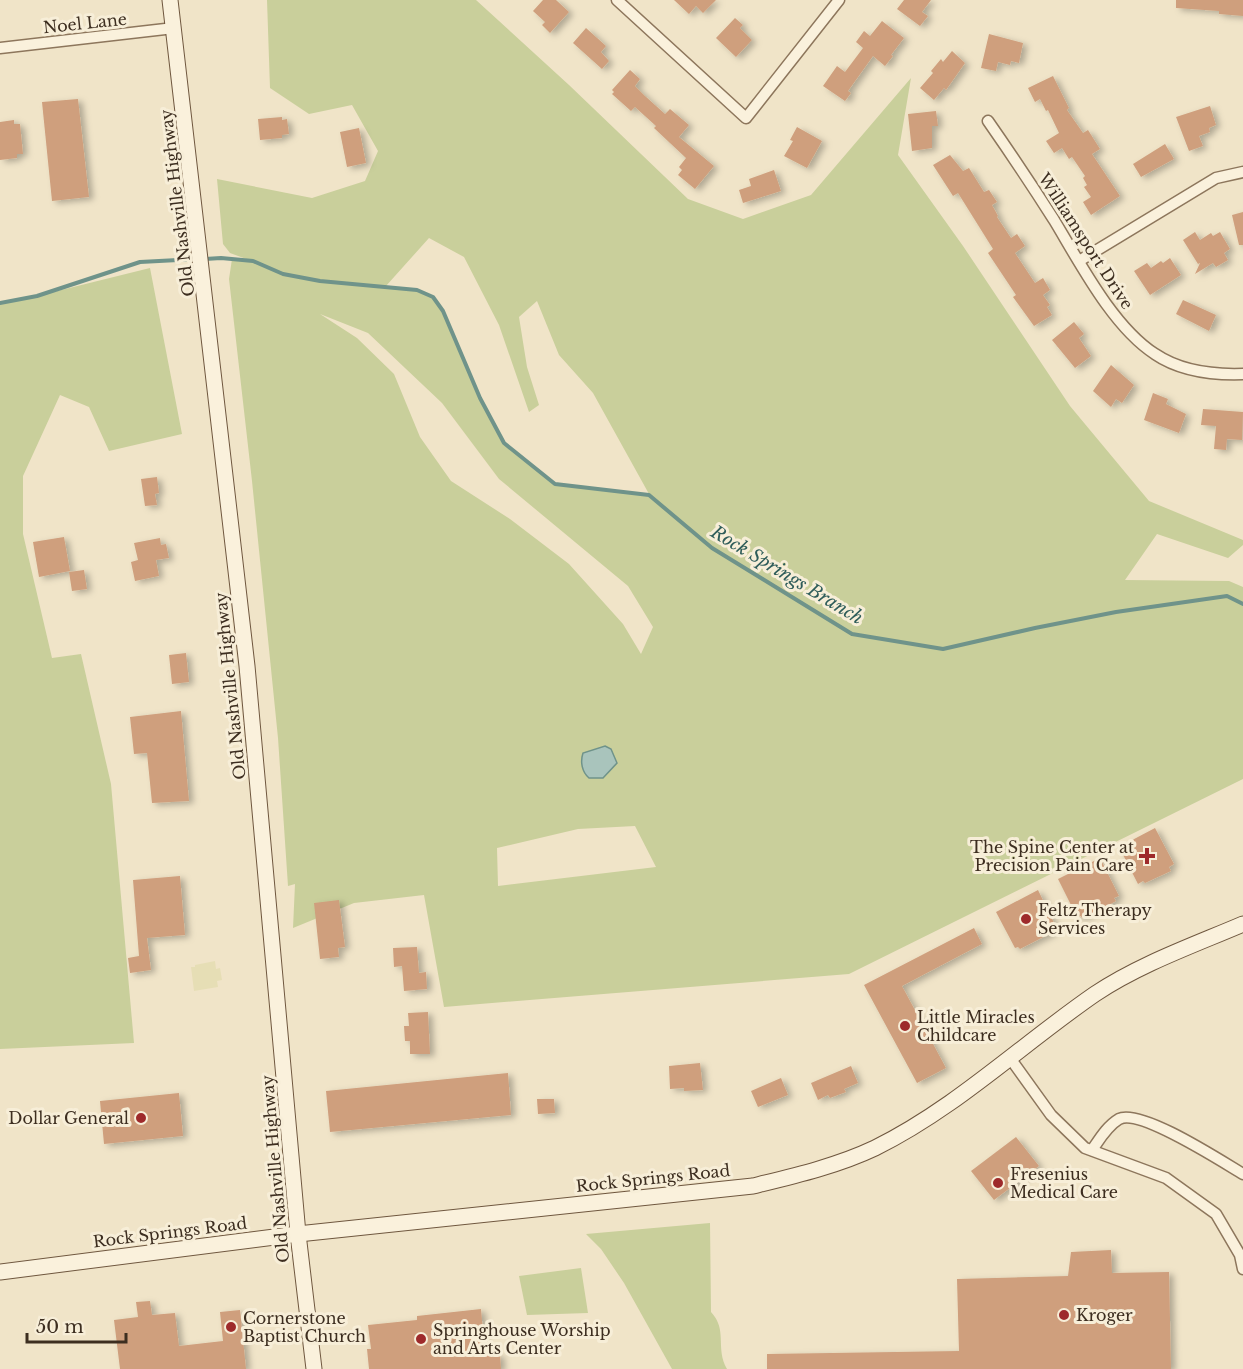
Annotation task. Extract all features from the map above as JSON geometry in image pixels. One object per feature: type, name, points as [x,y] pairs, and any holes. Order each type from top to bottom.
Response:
[{"type":"main road","name":"Old Nashville Highway","points":[[170,0],[248,666],[298,1234],[314,1369]]},
{"type":"main road","name":"Rock Springs Road","points":[[0,1272],[298,1234],[753,1186],[815,1170],[874,1148],[943,1108],[1096,994],[1138,970],[1243,924]]},
{"type":"street","points":[[617,0],[746,118],[839,0]]},
{"type":"street","name":"Noel Lane","points":[[0,48],[174,28]]},
{"type":"street","name":"Williamsport Drive","points":[[988,121],[1114,314],[1142,345],[1173,364],[1226,375],[1243,374]]},
{"type":"street","points":[[1079,261],[1216,178],[1243,172]]},
{"type":"street","points":[[1010,1058],[1051,1115],[1085,1148],[1166,1178],[1216,1214],[1240,1255],[1243,1269]]},
{"type":"street","points":[[1092,1150],[1108,1128],[1120,1118],[1134,1117],[1154,1124],[1243,1174]]},
{"type":"shaded area","points":[[215,961],[216,969],[220,968],[222,980],[217,981],[218,987],[194,991],[191,967]]},
{"type":"green space","points":[[267,0],[476,0],[688,199],[743,219],[811,195],[911,78],[898,155],[963,246],[1070,406],[1149,501],[1243,540],[1243,545],[1228,558],[1157,534],[1125,580],[1229,581],[1243,587],[1243,779],[849,974],[444,1007],[424,895],[354,903],[293,928],[295,884],[288,886],[278,738],[229,279],[232,259],[249,260],[230,253],[223,244],[217,179],[312,198],[365,181],[378,151],[352,105],[309,114],[270,88]],"holes":[[[429,238],[464,257],[499,325],[529,412],[539,405],[527,367],[519,317],[537,301],[559,355],[593,393],[649,494],[555,484],[504,443],[480,398],[443,311],[433,297],[417,290],[386,286]],[[320,314],[368,333],[442,403],[499,479],[628,586],[653,627],[641,654],[623,624],[569,564],[510,519],[451,481],[420,437],[394,374],[357,338]],[[635,826],[656,867],[498,886],[497,848],[578,829]]]},
{"type":"green space","points":[[150,268],[182,434],[109,451],[89,407],[60,395],[23,476],[23,534],[52,658],[81,654],[111,784],[134,1043],[0,1049],[0,303]]},
{"type":"green space","points":[[710,1223],[711,1312],[719,1326],[722,1354],[727,1369],[672,1369],[624,1283],[601,1249],[586,1234]]},
{"type":"green space","points":[[581,1268],[588,1313],[527,1315],[519,1276]]},
{"type":"water","points":[[605,746],[611,749],[617,763],[603,778],[589,778],[582,767],[583,753]]},
{"type":"building","points":[[543,0],[556,0],[569,12],[550,33],[542,25],[545,22],[533,11]]},
{"type":"building","points":[[674,0],[716,0],[703,13],[696,6],[689,14]]},
{"type":"building","points":[[904,0],[931,0],[922,12],[928,16],[920,26],[897,9]]},
{"type":"building","points":[[1176,0],[1243,0],[1243,16],[1219,14],[1219,11],[1176,8]]},
{"type":"building","points":[[735,18],[743,25],[740,28],[752,40],[736,57],[716,38]]},
{"type":"building","points":[[882,21],[904,38],[885,66],[873,56],[848,91],[851,93],[845,101],[823,86],[837,66],[845,72],[863,48],[856,42],[864,31],[870,36]]},
{"type":"building","points":[[586,28],[606,46],[601,52],[609,61],[602,69],[573,43]]},
{"type":"building","points":[[989,34],[1023,43],[1019,63],[1011,61],[1010,65],[998,62],[996,71],[981,68]]},
{"type":"building","points":[[952,51],[965,63],[946,90],[944,88],[934,100],[920,88],[941,59],[943,62]]},
{"type":"building","points":[[630,70],[640,79],[635,86],[645,96],[665,114],[670,109],[689,125],[679,137],[714,166],[695,189],[678,175],[682,170],[679,167],[686,158],[635,107],[631,111],[612,94],[614,92],[612,90]]},
{"type":"building","points":[[1053,76],[1069,108],[1067,110],[1083,133],[1088,130],[1100,149],[1092,154],[1120,196],[1091,215],[1083,202],[1091,197],[1084,187],[1087,185],[1083,178],[1085,176],[1072,157],[1069,159],[1062,148],[1054,153],[1046,141],[1059,133],[1048,110],[1046,111],[1040,99],[1035,102],[1028,88]]},
{"type":"building","points":[[78,99],[89,197],[52,201],[42,102]]},
{"type":"building","points":[[1210,106],[1216,125],[1209,128],[1210,132],[1199,136],[1203,146],[1189,151],[1176,117]]},
{"type":"building","points":[[936,111],[938,126],[932,126],[932,148],[912,151],[908,114]]},
{"type":"building","points":[[282,117],[282,120],[287,119],[289,134],[282,135],[282,138],[260,140],[258,119]]},
{"type":"building","points":[[14,120],[14,124],[20,124],[23,154],[17,154],[17,158],[0,160],[0,122]]},
{"type":"building","points":[[797,127],[822,141],[807,168],[784,156],[793,141],[790,140]]},
{"type":"building","points":[[359,128],[366,163],[347,167],[340,132]]},
{"type":"building","points":[[1165,144],[1174,159],[1141,177],[1133,164]]},
{"type":"building","points":[[950,155],[963,171],[969,168],[984,192],[989,190],[997,202],[992,205],[997,217],[1011,238],[1017,234],[1025,246],[1015,253],[1035,283],[1043,278],[1050,290],[1043,295],[1050,305],[1047,307],[1052,315],[1034,326],[1013,297],[1016,295],[988,253],[993,249],[958,193],[953,196],[933,165]]},
{"type":"building","points":[[774,170],[781,191],[743,203],[739,190],[751,186],[749,179]]},
{"type":"building","points":[[1243,212],[1243,245],[1239,245],[1232,215]]},
{"type":"building","points":[[1195,232],[1200,240],[1211,233],[1213,236],[1220,232],[1230,249],[1224,253],[1228,260],[1216,267],[1213,263],[1195,274],[1200,263],[1198,264],[1183,240]]},
{"type":"building","points":[[1170,258],[1181,275],[1150,295],[1134,271],[1147,263],[1151,268]]},
{"type":"building","points":[[1183,300],[1216,315],[1209,331],[1176,314]]},
{"type":"building","points":[[1074,322],[1084,334],[1079,338],[1091,356],[1075,368],[1052,340]]},
{"type":"building","points":[[1111,365],[1134,385],[1122,403],[1116,399],[1111,407],[1093,391]]},
{"type":"building","points":[[1153,393],[1168,399],[1166,404],[1186,414],[1179,433],[1144,420]]},
{"type":"building","points":[[1203,409],[1243,412],[1242,440],[1227,439],[1226,450],[1214,449],[1216,426],[1201,425]]},
{"type":"building","points":[[157,477],[159,493],[155,494],[157,505],[145,506],[141,479]]},
{"type":"building","points":[[64,537],[70,571],[39,577],[33,542]]},
{"type":"building","points":[[160,538],[161,545],[166,544],[169,558],[156,560],[159,576],[135,581],[131,562],[138,560],[134,543]]},
{"type":"building","points":[[84,570],[87,589],[72,591],[69,572]]},
{"type":"building","points":[[186,653],[189,682],[172,684],[169,655]]},
{"type":"building","points":[[181,711],[189,801],[152,803],[147,753],[134,754],[130,717]]},
{"type":"building","name":"The Spine Center at Precision Pain Care","points":[[1155,828],[1174,864],[1169,867],[1171,871],[1138,884],[1119,847]]},
{"type":"building","points":[[1100,858],[1119,896],[1114,898],[1116,901],[1105,907],[1082,918],[1077,917],[1058,879]]},
{"type":"building","points":[[180,876],[185,935],[147,938],[151,970],[130,973],[128,958],[139,956],[133,880]]},
{"type":"building","name":"Feltz Therapy Services","points":[[1038,890],[1056,927],[1052,929],[1053,932],[1020,949],[1015,948],[996,912]]},
{"type":"building","points":[[339,900],[345,947],[338,948],[339,957],[320,959],[314,903]]},
{"type":"building","name":"Little Miracles Childcare","points":[[974,928],[982,944],[902,986],[946,1068],[917,1083],[864,985]]},
{"type":"building","points":[[417,947],[419,973],[426,972],[427,989],[404,991],[402,966],[394,967],[393,948]]},
{"type":"building","points":[[428,1012],[430,1054],[410,1054],[410,1041],[405,1041],[404,1026],[409,1026],[408,1013]]},
{"type":"building","points":[[700,1063],[703,1090],[670,1089],[669,1066]]},
{"type":"building","points":[[851,1066],[858,1083],[844,1089],[846,1092],[830,1098],[828,1095],[818,1100],[811,1083]]},
{"type":"building","points":[[508,1073],[511,1115],[330,1132],[326,1091]]},
{"type":"building","points":[[781,1078],[788,1095],[758,1107],[751,1091]]},
{"type":"building","name":"Dollar General","points":[[179,1093],[183,1136],[104,1144],[100,1101]]},
{"type":"building","points":[[537,1099],[554,1099],[555,1113],[538,1114]]},
{"type":"building","name":"Fresenius Medical Care","points":[[1016,1137],[1039,1166],[994,1200],[971,1171]]},
{"type":"building","name":"Kroger","points":[[1111,1250],[1112,1273],[1169,1272],[1171,1369],[767,1369],[767,1354],[959,1351],[957,1279],[1068,1276],[1071,1252]]},
{"type":"building","points":[[150,1301],[152,1315],[175,1313],[179,1346],[223,1341],[220,1312],[240,1310],[246,1369],[120,1369],[114,1320],[138,1317],[136,1302]]},
{"type":"building","name":"Springhouse Worship and Arts Center","points":[[481,1309],[485,1355],[500,1354],[501,1369],[369,1369],[367,1349],[371,1349],[368,1325],[417,1320],[417,1316]]},
{"type":"waterway","name":"Rock Springs Branch","points":[[0,303],[37,296],[140,262],[197,259]]},
{"type":"waterway","name":"Rock Springs Branch","points":[[205,259],[253,261],[283,274],[320,281],[417,290],[433,297],[443,311],[480,398],[504,443],[555,484],[649,495],[712,548],[852,634],[943,649],[1116,612],[1227,596],[1243,604]]},
{"type":"place","name":"The Spine Center at Precision Pain Care","points":[[1147,856]]},
{"type":"place","name":"Feltz Therapy Services","points":[[1026,919]]},
{"type":"place","name":"Little Miracles Childcare","points":[[905,1026]]},
{"type":"place","name":"Dollar General","points":[[141,1118]]},
{"type":"place","name":"Fresenius Medical Care","points":[[998,1183]]},
{"type":"place","name":"Kroger","points":[[1064,1315]]},
{"type":"place","name":"Cornerstone Baptist Church","points":[[231,1327]]},
{"type":"place","name":"Springhouse Worship and Arts Center","points":[[421,1339]]}]
